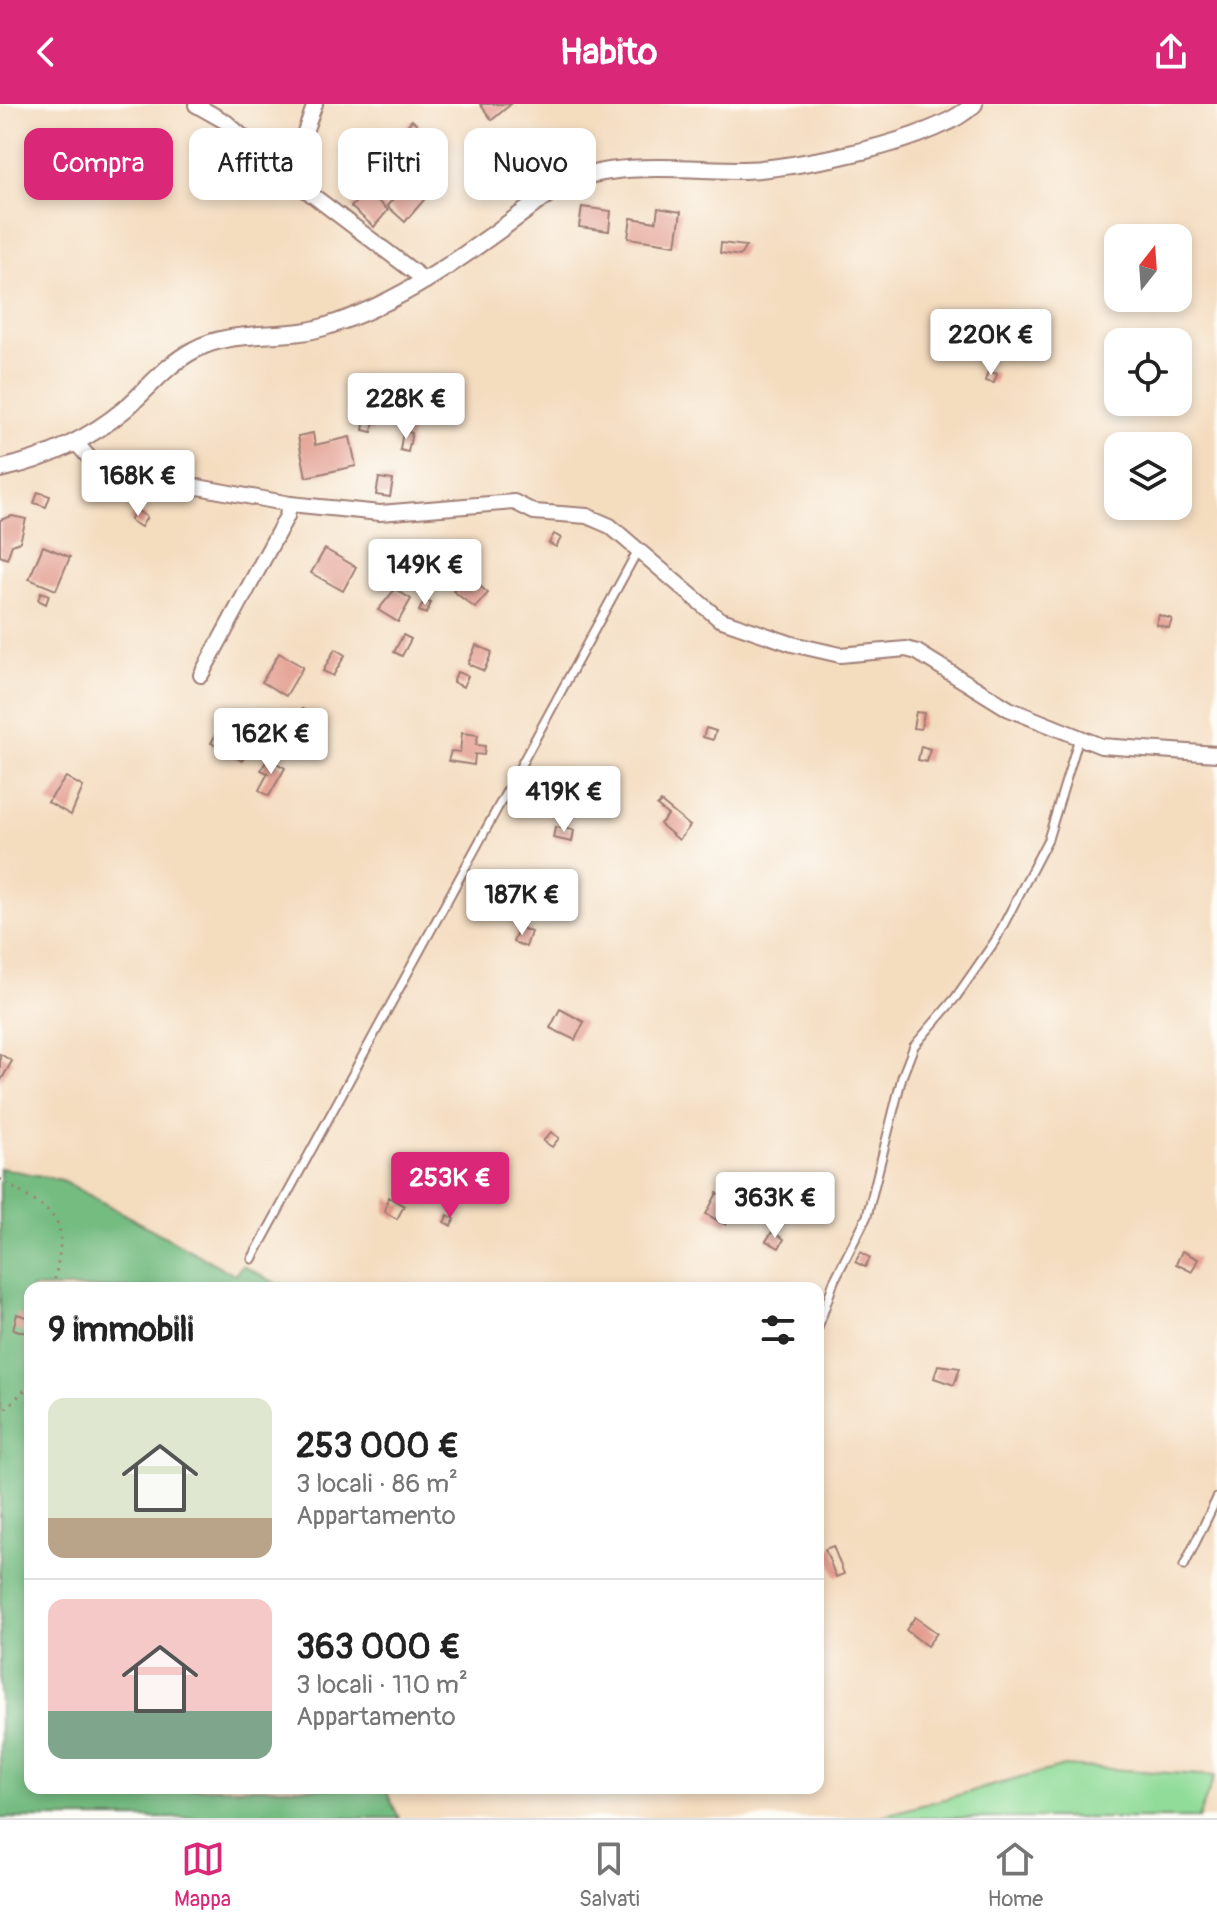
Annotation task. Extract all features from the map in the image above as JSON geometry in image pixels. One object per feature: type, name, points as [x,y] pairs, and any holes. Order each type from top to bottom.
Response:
[{"type":"street","points":[[307,128],[315,104]]},
{"type":"street","points":[[0,469],[76,443],[124,409],[193,350],[222,341],[291,335],[369,311],[426,281],[562,184],[582,175],[619,170],[748,170],[825,158],[914,136],[947,123],[974,104]]},
{"type":"street","points":[[196,105],[233,128]]},
{"type":"street","points":[[319,200],[426,281]]},
{"type":"street","points":[[76,443],[94,463],[122,473],[290,504],[380,513],[514,502],[534,512],[587,516],[610,526],[719,619],[792,644],[840,655],[906,649],[917,652],[1009,709],[1101,746],[1217,754]]},
{"type":"street","points":[[201,675],[287,516],[290,504]]},
{"type":"lane","points":[[252,1259],[638,550]]},
{"type":"lane","points":[[824,1310],[834,1281],[867,1216],[902,1077],[914,1046],[923,1031],[956,997],[995,941],[1048,839],[1079,738]]},
{"type":"lane","points":[[1184,1566],[1217,1498]]},
{"type":"path","points":[[0,1179],[44,1207],[58,1222],[62,1251],[54,1282]]},
{"type":"path","points":[[0,1414],[24,1391]]},
{"type":"green space","points":[[0,1168],[62,1180],[235,1275],[242,1265],[274,1282],[24,1282],[24,1794],[388,1794],[399,1818],[0,1818]]},
{"type":"green space","points":[[1064,1766],[1215,1776],[1198,1818],[875,1818]]},
{"type":"building","points":[[480,104],[511,104],[492,120]]},
{"type":"building","points":[[412,120],[422,128],[405,128]]},
{"type":"building","points":[[358,200],[376,200],[388,210],[374,227],[351,207]]},
{"type":"building","points":[[392,200],[424,200],[405,222],[387,206]]},
{"type":"building","points":[[582,207],[611,211],[609,231],[579,227]]},
{"type":"building","points":[[658,208],[681,212],[676,245],[628,238],[631,218],[656,222]]},
{"type":"building","points":[[721,243],[746,246],[740,256],[720,253]]},
{"type":"building","points":[[988,371],[997,374],[994,383],[985,381]]},
{"type":"building","points":[[366,414],[375,416],[372,432],[363,430]]},
{"type":"building","points":[[403,431],[412,433],[408,452],[400,450]]},
{"type":"building","points":[[313,433],[315,445],[350,437],[356,466],[306,477],[298,436]]},
{"type":"building","points":[[379,478],[393,480],[390,497],[376,495]]},
{"type":"building","points":[[38,492],[50,496],[46,507],[34,503]]},
{"type":"building","points":[[136,510],[147,517],[141,527],[130,520]]},
{"type":"building","points":[[12,516],[26,519],[20,542],[12,545],[7,559],[0,556],[0,520]]},
{"type":"building","points":[[554,534],[561,538],[556,547],[549,543]]},
{"type":"building","points":[[43,546],[70,557],[56,590],[29,579]]},
{"type":"building","points":[[325,549],[356,567],[343,591],[311,573]]},
{"type":"building","points":[[463,571],[488,593],[475,608],[453,591]]},
{"type":"building","points":[[395,589],[411,599],[398,622],[378,610]]},
{"type":"building","points":[[41,592],[49,595],[46,604],[38,600]]},
{"type":"building","points":[[424,601],[431,603],[426,614],[419,611]]},
{"type":"building","points":[[1159,615],[1172,619],[1169,628],[1156,624]]},
{"type":"building","points":[[403,635],[411,639],[402,656],[394,652]]},
{"type":"building","points":[[476,645],[492,652],[484,671],[468,664]]},
{"type":"building","points":[[335,649],[345,655],[333,676],[323,671]]},
{"type":"building","points":[[279,653],[303,667],[286,696],[262,682]]},
{"type":"building","points":[[457,672],[468,676],[463,687],[453,682]]},
{"type":"building","points":[[302,709],[310,714],[302,728],[287,719],[291,712],[298,716]]},
{"type":"building","points":[[916,712],[924,713],[921,729],[913,728]]},
{"type":"building","points":[[237,717],[260,730],[242,761],[211,743],[222,723],[231,728]]},
{"type":"building","points":[[706,728],[716,731],[713,740],[703,737]]},
{"type":"building","points":[[462,733],[478,735],[476,745],[485,746],[484,755],[475,754],[474,765],[448,761],[451,751],[460,752]]},
{"type":"building","points":[[921,746],[930,749],[927,762],[918,760]]},
{"type":"building","points":[[268,758],[285,768],[269,796],[259,790],[268,773],[261,770]]},
{"type":"building","points":[[66,777],[83,787],[71,815],[48,802]]},
{"type":"building","points":[[661,802],[690,826],[679,840],[660,824],[668,815],[657,806]]},
{"type":"building","points":[[555,827],[574,830],[572,842],[553,838]]},
{"type":"building","points":[[520,908],[528,912],[519,927],[512,923]]},
{"type":"building","points":[[519,927],[531,932],[526,947],[513,942]]},
{"type":"building","points":[[560,1009],[584,1022],[575,1040],[550,1028]]},
{"type":"building","points":[[0,1054],[12,1061],[0,1082]]},
{"type":"building","points":[[551,1132],[559,1138],[552,1147],[543,1141]]},
{"type":"building","points":[[717,1193],[737,1204],[726,1225],[706,1214]]},
{"type":"building","points":[[388,1197],[404,1206],[397,1219],[385,1212]]},
{"type":"building","points":[[448,1215],[455,1219],[451,1226],[444,1222]]},
{"type":"building","points":[[772,1232],[784,1239],[779,1248],[766,1241]]},
{"type":"building","points":[[1182,1251],[1198,1259],[1192,1272],[1176,1264]]},
{"type":"building","points":[[861,1252],[870,1258],[865,1267],[855,1262]]},
{"type":"building","points":[[17,1314],[24,1316],[24,1332],[13,1329]]},
{"type":"building","points":[[938,1365],[960,1368],[954,1385],[934,1378]]},
{"type":"building","points":[[833,1546],[844,1574],[836,1577],[825,1549]]},
{"type":"building","points":[[915,1617],[937,1633],[927,1646],[906,1630]]}]
